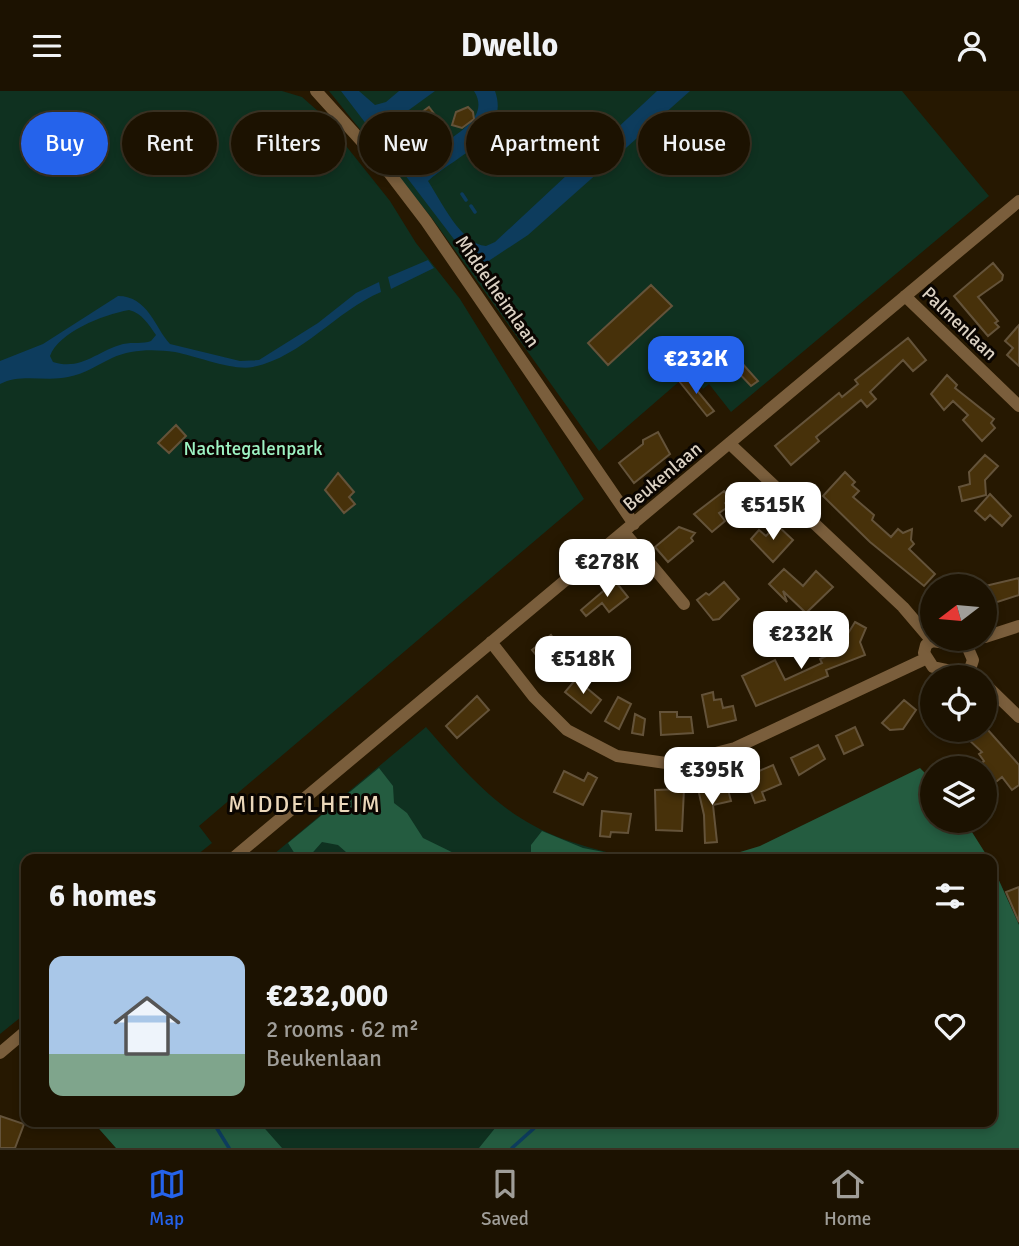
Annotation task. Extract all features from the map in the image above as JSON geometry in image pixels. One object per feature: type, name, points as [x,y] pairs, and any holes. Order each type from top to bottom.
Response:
[{"type":"street","name":"Middelheimlaan","points":[[317,91],[384,166],[426,221],[629,528],[684,604]]},
{"type":"street","name":"Beukenlaan","points":[[238,854],[629,528],[734,448],[905,296],[1019,201]]},
{"type":"street","name":"Palmenlaan","points":[[905,296],[1019,406]]},
{"type":"street","points":[[734,448],[903,607],[920,627]]},
{"type":"street","points":[[998,633],[1019,626]]},
{"type":"street","points":[[491,642],[534,697],[567,730],[618,757],[673,764],[734,748],[925,659]]},
{"type":"street","points":[[925,651],[925,659]]},
{"type":"street","points":[[925,659],[932,665]]},
{"type":"street","points":[[997,696],[1019,717]]},
{"type":"street","points":[[0,1053],[21,1035]]},
{"type":"green space","name":"Nachtegalenpark","points":[[0,91],[282,91],[302,97],[319,112],[231,112],[231,175],[345,175],[345,145],[359,162],[359,175],[369,175],[390,201],[416,243],[460,299],[584,499],[199,826],[212,843],[198,854],[21,854],[21,1017],[0,1034]]},
{"type":"green space","points":[[329,91],[902,91],[989,196],[731,412],[709,384],[703,389],[689,373],[599,451],[431,217],[397,175],[452,175],[452,112],[359,112],[359,128]]},
{"type":"green space","points":[[426,727],[474,780],[518,817],[570,841],[616,854],[274,854]]},
{"type":"green space","points":[[379,768],[393,786],[394,803],[407,813],[423,838],[456,854],[345,854],[338,845],[322,842],[311,854],[295,854],[288,843]]},
{"type":"green space","points":[[920,768],[920,833],[973,833],[986,854],[734,854],[760,846]]},
{"type":"green space","points":[[542,831],[583,848],[614,854],[531,854],[531,845]]},
{"type":"green space","points":[[997,876],[1019,925],[1019,1148],[116,1148],[97,1127],[997,1127]]},
{"type":"green space","points":[[997,876],[1019,925],[1019,1148],[479,1148],[496,1127],[997,1127]]},
{"type":"green space","points":[[97,1127],[263,1127],[282,1148],[116,1148]]},
{"type":"water","points":[[341,91],[359,91],[375,105],[386,102],[399,91],[435,91],[406,112],[359,112],[359,115]]},
{"type":"water","points":[[474,91],[495,91],[497,112],[477,112],[478,102]]},
{"type":"water","points":[[657,91],[690,91],[666,112],[638,112],[638,137],[624,150],[624,122]]},
{"type":"water","points":[[466,126],[466,152],[452,163],[452,138]]},
{"type":"water","points":[[405,175],[436,175],[428,181],[445,210],[468,238],[486,246],[495,242],[567,175],[596,175],[528,235],[487,262],[472,260]]},
{"type":"water","points":[[428,260],[434,268],[391,289],[388,277]]},
{"type":"water","points":[[379,282],[381,292],[349,310],[287,354],[253,367],[225,365],[175,352],[143,351],[119,355],[74,376],[25,378],[0,384],[0,361],[43,344],[118,296],[128,297],[144,307],[170,344],[240,361],[259,360],[318,323],[356,293]],"holes":[[[129,310],[145,320],[156,335],[151,341],[123,344],[72,364],[53,362],[50,356],[55,347],[72,332],[107,316]]]},
{"type":"building","points":[[468,107],[473,112],[466,112],[466,125],[462,128],[452,125],[456,112]]},
{"type":"building","points":[[993,263],[1003,275],[1002,280],[978,297],[998,321],[995,323],[999,327],[988,336],[954,296]]},
{"type":"building","points":[[651,285],[672,306],[608,365],[588,343]]},
{"type":"building","points":[[1019,325],[1019,366],[1007,355],[1013,348],[1005,341]]},
{"type":"building","points":[[908,338],[926,360],[913,371],[903,360],[870,392],[876,399],[867,407],[861,400],[816,437],[819,441],[791,465],[775,446],[839,393],[842,397],[858,384],[855,380]]},
{"type":"building","points":[[724,343],[758,381],[751,386],[733,367],[721,378],[712,368],[720,360],[714,353]]},
{"type":"building","points":[[947,375],[957,385],[955,388],[994,419],[991,423],[995,428],[982,441],[963,420],[968,415],[953,401],[944,410],[931,394]]},
{"type":"building","points":[[685,376],[714,411],[707,416],[679,381]]},
{"type":"building","points":[[176,425],[186,436],[169,453],[158,443]]},
{"type":"building","points":[[658,432],[670,454],[634,483],[619,463],[643,444],[643,440]]},
{"type":"building","points":[[985,455],[998,466],[985,480],[986,495],[962,501],[959,487],[970,484],[969,472]]},
{"type":"building","points":[[845,472],[855,482],[852,485],[859,491],[853,497],[874,515],[872,520],[891,537],[898,529],[903,533],[912,529],[911,540],[914,544],[909,549],[935,574],[920,574],[920,583],[870,542],[823,496]]},
{"type":"building","points":[[338,473],[354,492],[349,497],[355,504],[344,513],[325,490]]},
{"type":"building","points":[[724,491],[730,498],[725,503],[728,507],[719,513],[725,521],[712,532],[694,514]]},
{"type":"building","points":[[990,494],[1011,516],[1002,526],[990,515],[985,520],[975,511]]},
{"type":"building","points":[[777,525],[793,540],[773,562],[751,539],[759,530],[766,536]]},
{"type":"building","points":[[679,527],[695,533],[691,538],[693,541],[668,562],[655,547]]},
{"type":"building","points":[[784,569],[803,586],[816,571],[833,587],[806,613],[783,591],[787,602],[769,584]]},
{"type":"building","points":[[1019,578],[1019,595],[998,602],[998,583]]},
{"type":"building","points":[[615,581],[628,597],[609,612],[602,603],[586,616],[581,610]]},
{"type":"building","points":[[724,582],[739,599],[719,619],[713,620],[697,600],[706,593],[709,595]]},
{"type":"building","points":[[855,622],[866,628],[860,642],[865,655],[826,670],[828,676],[756,706],[742,676],[775,660],[785,680],[822,663],[820,659],[841,649],[839,645],[847,642],[844,640]]},
{"type":"building","points":[[551,635],[559,645],[555,648],[567,665],[553,676],[532,650]]},
{"type":"building","points":[[576,679],[601,700],[591,713],[565,692]]},
{"type":"building","points":[[713,692],[714,700],[721,699],[723,708],[733,706],[736,720],[708,727],[702,695]]},
{"type":"building","points":[[477,696],[489,710],[457,738],[446,726]]},
{"type":"building","points":[[618,697],[631,704],[619,729],[605,721]]},
{"type":"building","points":[[904,700],[916,710],[903,729],[890,730],[882,723]]},
{"type":"building","points":[[660,712],[677,712],[677,717],[691,717],[693,733],[661,735]]},
{"type":"building","points":[[635,714],[645,719],[643,735],[632,733]]},
{"type":"building","points":[[855,727],[863,745],[844,754],[836,736]]},
{"type":"building","points":[[997,740],[1019,765],[1019,785],[1012,790],[1002,777],[997,781],[997,756],[980,756],[982,752],[971,742]]},
{"type":"building","points":[[818,745],[825,759],[799,775],[791,758]]},
{"type":"building","points":[[773,765],[781,784],[762,792],[765,800],[755,803],[745,777]]},
{"type":"building","points":[[564,771],[584,781],[588,773],[597,778],[583,805],[554,792]]},
{"type":"building","points":[[726,782],[731,801],[713,805],[717,842],[705,843],[704,815],[698,789]]},
{"type":"building","points":[[684,789],[682,831],[656,830],[655,790]]},
{"type":"building","points":[[602,811],[631,814],[628,833],[611,832],[610,837],[600,836]]},
{"type":"building","points":[[1019,887],[1019,922],[1006,892]]},
{"type":"building","points":[[0,1116],[21,1123],[23,1127],[15,1148],[0,1148]]},
{"type":"waterway","points":[[462,194],[466,200]]},
{"type":"waterway","points":[[471,206],[475,212]]},
{"type":"waterway","points":[[216,1127],[229,1148]]},
{"type":"waterway","points":[[512,1148],[535,1127]]},
{"type":"district","name":"MIDDELHEIM","points":[[305,804]]}]
